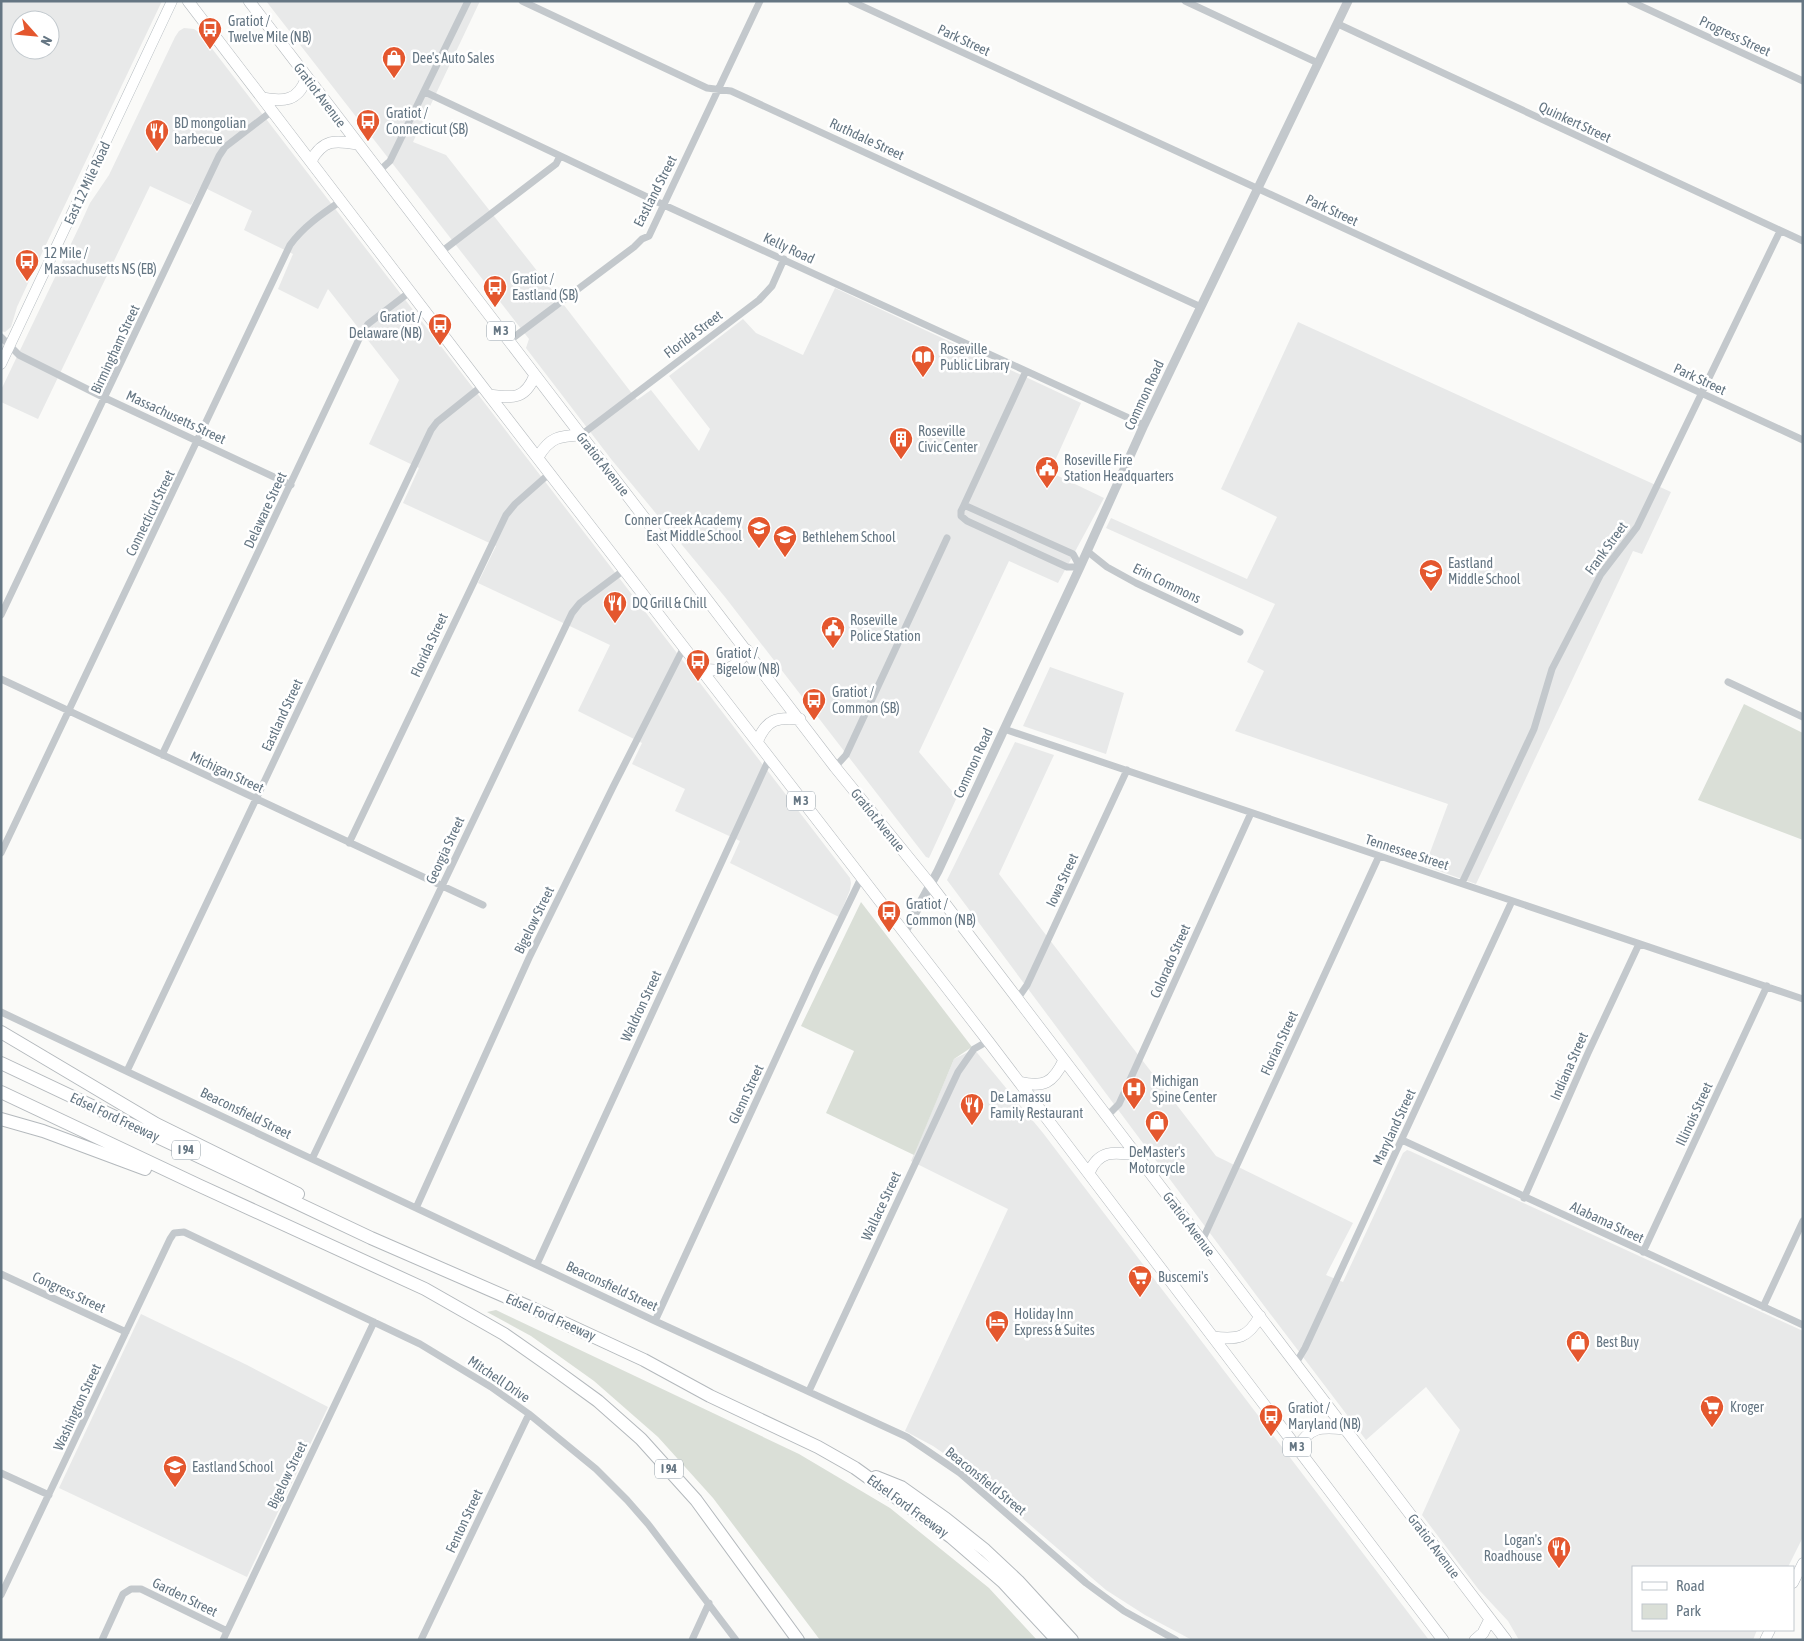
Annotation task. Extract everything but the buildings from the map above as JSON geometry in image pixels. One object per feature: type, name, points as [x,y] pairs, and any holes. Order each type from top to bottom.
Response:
[{"type":"highway","points":[[1,1032],[156,1124],[294,1192],[371,1238]]},
{"type":"highway","name":"Edsel Ford Freeway","points":[[1,1063],[371,1238],[534,1309],[644,1360],[710,1396],[818,1447],[855,1468],[951,1536],[978,1559],[1024,1604],[1057,1640]]},
{"type":"highway","name":"Edsel Ford Freeway","points":[[1,1092],[433,1293],[504,1334],[598,1401],[641,1439],[696,1500],[798,1640]]},
{"type":"highway","points":[[1,1119],[77,1143],[160,1175],[198,1185]]},
{"type":"highway","points":[[855,1468],[901,1487],[946,1519],[985,1550],[1018,1580],[1072,1640]]},
{"type":"main road","name":"East 12 Mile Road","points":[[1,364],[172,1]]},
{"type":"main road","name":"M 3","points":[[188,1],[769,759],[988,1041],[1444,1640]]},
{"type":"main road","name":"Gratiot Avenue","points":[[248,1],[800,719],[835,768],[930,884],[1018,998],[1506,1640]]},
{"type":"main road","points":[[262,98],[276,100],[293,97],[304,86],[306,78]]},
{"type":"main road","points":[[311,161],[320,148],[326,144],[343,142],[358,144]]},
{"type":"main road","points":[[486,391],[507,397],[523,394],[535,375]]},
{"type":"main road","points":[[538,458],[552,440],[559,437],[581,435]]},
{"type":"main road","points":[[701,668],[713,671],[730,668],[737,664],[747,650]]},
{"type":"main road","points":[[756,742],[765,726],[771,722],[787,718],[800,719]]},
{"type":"main road","points":[[1019,1082],[1030,1085],[1048,1082],[1059,1071],[1064,1060]]},
{"type":"main road","points":[[1089,1173],[1094,1162],[1105,1154],[1137,1155]]},
{"type":"main road","points":[[1213,1337],[1225,1339],[1243,1336],[1250,1332],[1260,1316]]},
{"type":"main road","points":[[1297,1448],[1305,1436],[1316,1429],[1346,1429]]},
{"type":"main road","points":[[1794,1581],[1803,1563]]},
{"type":"main road","points":[[1475,1640],[1483,1633],[1490,1619]]},
{"type":"street","points":[[379,171],[390,161],[468,1]]},
{"type":"street","name":"Ruthdale Street","points":[[522,1],[707,88],[731,91],[1201,307]]},
{"type":"street","name":"Eastland Street","points":[[509,341],[642,239],[649,236],[760,1]]},
{"type":"street","name":"Park Street","points":[[851,1],[1803,440]]},
{"type":"street","points":[[1186,1],[1318,63]]},
{"type":"street","name":"Common Road","points":[[904,933],[938,871],[1144,425],[1348,1]]},
{"type":"street","name":"Progress Street","points":[[1630,1],[1803,81]]},
{"type":"street","name":"Quinkert Street","points":[[1338,24],[1803,242]]},
{"type":"street","name":"Kelly Road","points":[[425,92],[1144,425]]},
{"type":"street","name":"Birmingham Street","points":[[1,615],[219,156],[225,147],[272,111]]},
{"type":"street","points":[[441,252],[556,164],[560,156]]},
{"type":"street","name":"Connecticut Street","points":[[1,853],[290,245],[297,234],[341,201]]},
{"type":"street","name":"Frank Street","points":[[1462,883],[1534,729],[1552,669],[1601,574],[1637,528],[1780,231]]},
{"type":"street","name":"Florida Street","points":[[581,435],[758,300],[772,286],[784,259]]},
{"type":"street","name":"Delaware Street","points":[[162,755],[359,339],[366,326],[411,291]]},
{"type":"street","name":"Massachusetts Street","points":[[1,337],[19,355],[105,398],[291,485]]},
{"type":"street","points":[[964,505],[1073,554],[1080,567],[1067,567],[967,521],[961,516],[961,511],[1026,371]]},
{"type":"street","name":"Eastland Street","points":[[127,1071],[431,430],[437,422],[486,391]]},
{"type":"street","name":"Florida Street","points":[[349,843],[506,515],[515,504],[550,473]]},
{"type":"street","points":[[835,768],[846,755],[947,538]]},
{"type":"street","name":"Erin Commons","points":[[1087,551],[1107,567],[1136,583],[1240,632]]},
{"type":"street","name":"Georgia Street","points":[[312,1159],[572,613],[580,603],[624,570]]},
{"type":"street","name":"Bigelow Street","points":[[416,1208],[529,958],[684,647]]},
{"type":"street","name":"Michigan Street","points":[[1,679],[482,905]]},
{"type":"street","points":[[1728,682],[1803,717]]},
{"type":"street","name":"Tennessee Street","points":[[1004,729],[1803,998]]},
{"type":"street","name":"Waldron Street","points":[[537,1264],[769,759]]},
{"type":"street","name":"Iowa Street","points":[[1018,998],[1028,985],[1127,770]]},
{"type":"street","name":"Colorado Street","points":[[1107,1116],[1119,1104],[1251,813]]},
{"type":"street","name":"Florian Street","points":[[1202,1240],[1380,856]]},
{"type":"street","name":"Glenn Street","points":[[655,1321],[817,969],[861,878]]},
{"type":"street","name":"Maryland Street","points":[[1296,1363],[1305,1348],[1512,901]]},
{"type":"street","name":"Indiana Street","points":[[1524,1198],[1588,1053],[1639,944]]},
{"type":"street","name":"Illinois Street","points":[[1644,1252],[1767,986]]},
{"type":"street","name":"Beaconsfield Street","points":[[1,1012],[907,1438],[960,1472],[1086,1583],[1124,1611],[1176,1640]]},
{"type":"street","name":"Wallace Street","points":[[809,1391],[958,1072],[974,1050],[988,1041]]},
{"type":"street","name":"Alabama Street","points":[[1402,1140],[1524,1198],[1803,1325]]},
{"type":"street","points":[[1763,1307],[1803,1221]]},
{"type":"street","name":"Mitchell Drive","points":[[178,1232],[184,1232],[420,1344],[454,1364],[529,1414],[596,1468],[627,1500],[709,1602],[736,1640]]},
{"type":"street","name":"Washington Street","points":[[1,1596],[170,1239],[174,1233],[178,1232]]},
{"type":"street","name":"Congress Street","points":[[1,1274],[126,1332]]},
{"type":"street","name":"Bigelow Street","points":[[223,1640],[374,1322]]},
{"type":"street","name":"Fenton Street","points":[[421,1640],[529,1414]]},
{"type":"street","points":[[1,1473],[49,1495]]},
{"type":"street","name":"Garden Street","points":[[102,1640],[123,1594],[132,1589],[141,1590],[227,1631]]},
{"type":"street","points":[[692,1640],[709,1602]]},
{"type":"shaded area","points":[[1,1],[162,1],[42,253],[17,307],[11,327],[5,332],[1,331]]},
{"type":"shaded area","points":[[266,1],[480,1],[413,142],[446,155],[637,400],[651,390],[699,451],[710,429],[669,376],[743,319],[756,333],[803,355],[835,288],[1081,403],[1050,472],[1104,498],[1058,583],[1009,561],[919,752],[957,797],[929,858],[926,857],[725,597],[611,459],[526,348],[529,339]]},
{"type":"shaded area","points":[[184,28],[194,29],[200,33],[850,878],[850,890],[839,917],[730,863],[740,841],[675,811],[685,789],[632,764],[642,743],[578,711],[610,645],[478,583],[496,546],[403,503],[419,468],[369,444],[399,380],[328,289],[318,309],[278,289],[293,254],[244,230],[252,211],[201,186],[191,205],[150,186],[38,419],[1,402],[1,390],[90,203],[109,175],[175,37]]},
{"type":"shaded area","name":"Eastland Middle School","points":[[1298,322],[1671,492],[1642,554],[1633,551],[1476,884],[1425,866],[1448,804],[1235,731],[1264,671],[1247,662],[1275,604],[1106,528],[1111,518],[1247,579],[1277,517],[1221,489]]},
{"type":"shaded area","points":[[1050,667],[1124,693],[1106,754],[1023,726]]},
{"type":"shaded area","points":[[1015,742],[1054,755],[999,874],[1216,1156],[1353,1223],[1326,1275],[1343,1282],[1403,1153],[1407,1150],[1803,1331],[1803,1537],[1788,1566],[1632,1566],[1632,1631],[1757,1631],[1753,1640],[1519,1640],[1508,1621],[1479,1590],[1422,1515],[1460,1430],[1426,1387],[1366,1440],[947,880]]},
{"type":"shaded area","points":[[974,1049],[1043,1133],[1429,1640],[1192,1640],[1145,1615],[1106,1590],[959,1464],[933,1446],[905,1431],[1008,1209],[911,1161],[954,1059]]},
{"type":"shaded area","points":[[141,1314],[247,1365],[328,1407],[247,1577],[59,1488]]},
{"type":"green space","points":[[1744,704],[1803,733],[1803,840],[1698,800]]},
{"type":"green space","points":[[861,902],[972,1047],[954,1059],[914,1155],[826,1113],[854,1051],[801,1026]]},
{"type":"green space","points":[[496,1310],[799,1454],[890,1508],[989,1588],[1037,1640],[820,1640],[713,1498],[658,1437],[594,1381],[531,1336],[487,1312]]},
{"type":"place","name":"Gratiot / Twelve Mile (NB)","points":[[210,50]]},
{"type":"place","name":"Dee's Auto Sales","points":[[394,79]]},
{"type":"place","name":"Gratiot / Connecticut (SB)","points":[[368,142]]},
{"type":"place","name":"BD mongolian barbecue","points":[[157,152]]},
{"type":"place","name":"12 Mile / Massachusetts NS (EB)","points":[[27,282]]},
{"type":"place","name":"Gratiot / Eastland (SB)","points":[[495,308]]},
{"type":"place","name":"Gratiot / Delaware (NB)","points":[[440,346]]},
{"type":"place","name":"Roseville Public Library","points":[[923,378]]},
{"type":"place","name":"Roseville Civic Center","points":[[901,460]]},
{"type":"place","name":"Roseville Fire Station Headquarters","points":[[1047,489]]},
{"type":"place","name":"Conner Creek Academy East Middle School","points":[[759,549]]},
{"type":"place","name":"Bethlehem School","points":[[785,558]]},
{"type":"place","name":"Eastland Middle School","points":[[1431,592]]},
{"type":"place","name":"DQ Grill & Chill","points":[[615,624]]},
{"type":"place","name":"Roseville Police Station","points":[[833,649]]},
{"type":"place","name":"Gratiot / Bigelow (NB)","points":[[698,682]]},
{"type":"place","name":"Gratiot / Common (SB)","points":[[814,721]]},
{"type":"place","name":"Gratiot / Common (NB)","points":[[889,933]]},
{"type":"place","name":"Michigan Spine Center","points":[[1134,1110]]},
{"type":"place","name":"De Lamassu Family Restaurant","points":[[972,1126]]},
{"type":"place","name":"DeMaster's Motorcycle","points":[[1157,1143]]},
{"type":"place","name":"Buscemi's","points":[[1140,1298]]},
{"type":"place","name":"Holiday Inn Express & Suites","points":[[997,1343]]},
{"type":"place","name":"Best Buy","points":[[1578,1363]]},
{"type":"place","name":"Kroger","points":[[1712,1428]]},
{"type":"place","name":"Gratiot / Maryland (NB)","points":[[1271,1437]]},
{"type":"place","name":"Eastland School","points":[[175,1488]]},
{"type":"place","name":"Logan's Roadhouse","points":[[1559,1569]]}]
